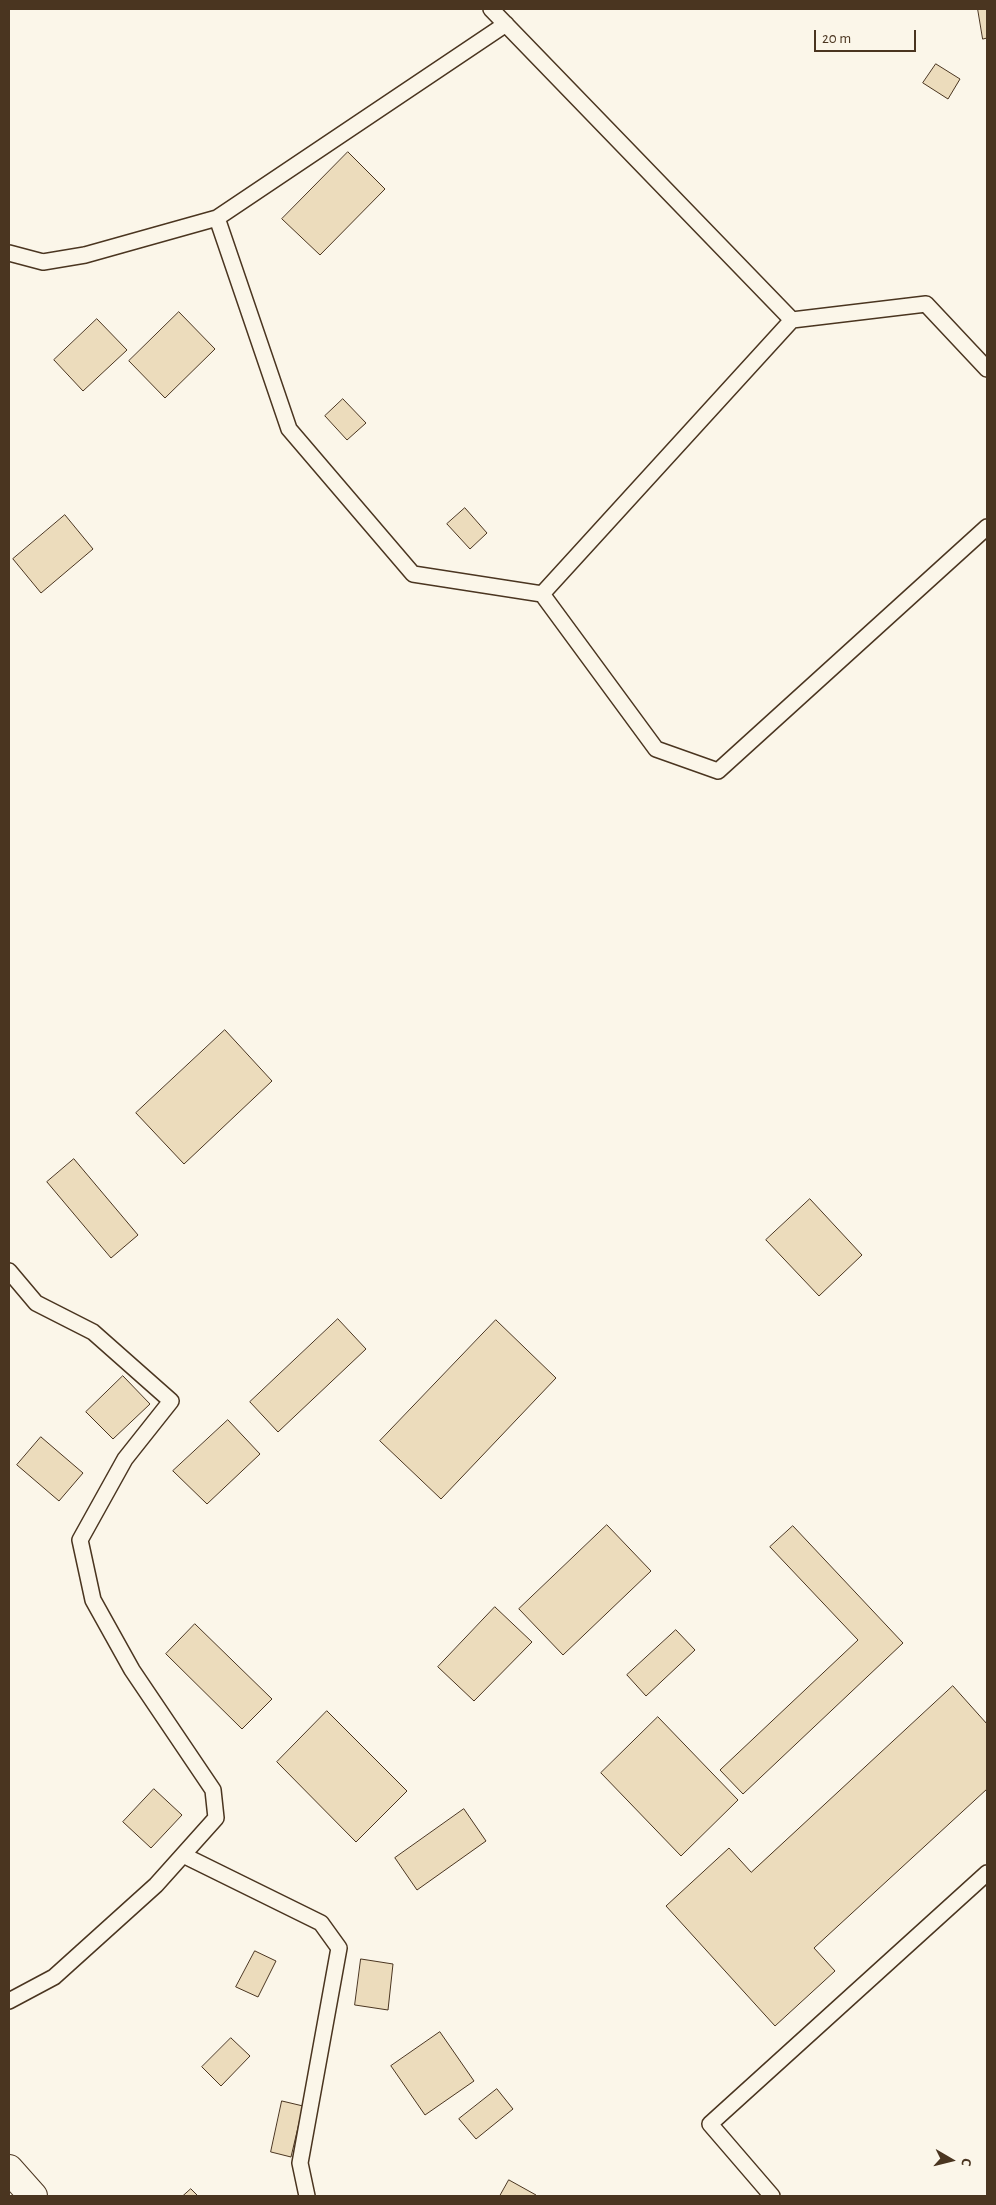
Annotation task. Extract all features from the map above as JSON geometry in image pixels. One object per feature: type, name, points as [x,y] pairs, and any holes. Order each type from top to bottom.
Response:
[{"type":"street","points":[[9,2169],[33,2196]]},
{"type":"lane","points":[[491,9],[792,320]]},
{"type":"lane","points":[[9,253],[43,262],[85,255],[217,218],[506,24]]},
{"type":"lane","points":[[217,218],[289,429],[414,574],[542,594],[656,749],[718,771],[987,527]]},
{"type":"lane","points":[[542,594],[792,320],[926,304],[987,368]]},
{"type":"lane","points":[[9,1271],[36,1303],[94,1332],[172,1401],[125,1459],[80,1540],[93,1600],[132,1670],[213,1790],[216,1818],[156,1885],[54,1978],[9,2001]]},
{"type":"lane","points":[[183,1855],[321,1922],[339,1948],[300,2163],[306,2196]]},
{"type":"lane","points":[[772,2196],[710,2124],[987,1873]]},
{"type":"building","points":[[978,9],[987,9],[987,38],[983,39]]},
{"type":"building","points":[[936,64],[960,79],[948,99],[923,83]]},
{"type":"building","points":[[348,152],[385,189],[320,255],[282,219]]},
{"type":"building","points":[[179,312],[215,349],[165,398],[129,361]]},
{"type":"building","points":[[97,319],[127,350],[83,391],[54,360]]},
{"type":"building","points":[[343,399],[366,423],[347,440],[325,416]]},
{"type":"building","points":[[465,508],[487,533],[470,549],[447,524]]},
{"type":"building","points":[[65,515],[93,549],[41,593],[13,559]]},
{"type":"building","points":[[225,1030],[272,1081],[184,1164],[136,1113]]},
{"type":"building","points":[[74,1159],[138,1235],[111,1258],[47,1182]]},
{"type":"building","points":[[810,1199],[862,1255],[819,1296],[766,1240]]},
{"type":"building","points":[[338,1319],[366,1349],[278,1432],[250,1402]]},
{"type":"building","points":[[496,1320],[556,1378],[441,1499],[380,1441]]},
{"type":"building","points":[[123,1376],[150,1404],[113,1439],[86,1412]]},
{"type":"building","points":[[228,1420],[260,1454],[207,1504],[173,1471]]},
{"type":"building","points":[[41,1437],[83,1473],[59,1501],[17,1465]]},
{"type":"building","points":[[607,1525],[651,1571],[563,1655],[519,1609]]},
{"type":"building","points":[[793,1526],[903,1643],[743,1794],[720,1770],[858,1640],[770,1547]]},
{"type":"building","points":[[495,1607],[532,1642],[474,1701],[438,1667]]},
{"type":"building","points":[[195,1624],[272,1699],[242,1729],[166,1654]]},
{"type":"building","points":[[676,1630],[695,1650],[646,1696],[627,1675]]},
{"type":"building","points":[[953,1686],[987,1724],[987,1789],[814,1948],[835,1971],[775,2026],[666,1906],[729,1848],[751,1872]]},
{"type":"building","points":[[327,1711],[407,1791],[356,1842],[277,1762]]},
{"type":"building","points":[[658,1717],[738,1800],[681,1856],[601,1773]]},
{"type":"building","points":[[154,1789],[182,1815],[151,1848],[123,1822]]},
{"type":"building","points":[[464,1809],[486,1841],[417,1890],[395,1858]]},
{"type":"building","points":[[255,1951],[276,1961],[258,1997],[236,1987]]},
{"type":"building","points":[[361,1959],[393,1964],[388,2010],[355,2005]]},
{"type":"building","points":[[440,2032],[474,2081],[425,2115],[391,2066]]},
{"type":"building","points":[[231,2038],[250,2056],[221,2086],[202,2067]]},
{"type":"building","points":[[497,2089],[513,2109],[476,2139],[459,2119]]},
{"type":"building","points":[[282,2101],[303,2106],[291,2157],[271,2152]]},
{"type":"building","points":[[509,2180],[536,2195],[500,2196]]},
{"type":"building","points":[[191,2189],[198,2196],[183,2196]]}]
